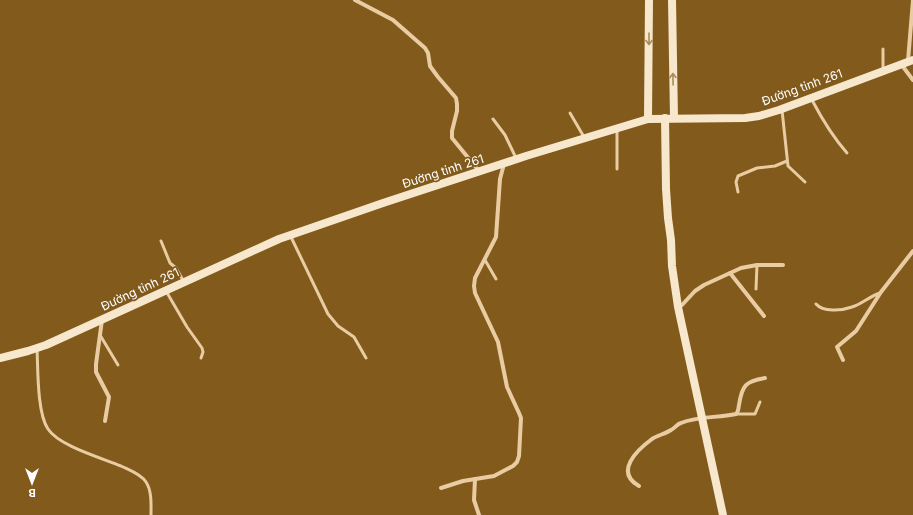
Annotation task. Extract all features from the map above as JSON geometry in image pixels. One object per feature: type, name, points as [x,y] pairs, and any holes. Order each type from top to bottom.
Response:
[{"type":"main road","points":[[648,120],[649,0]]},
{"type":"main road","points":[[672,0],[668,218],[672,266],[678,307],[723,515]]},
{"type":"main road","name":"Đường tỉnh 261","points":[[0,358],[38,348],[290,234],[479,172],[585,138],[648,120],[669,118],[746,118],[759,116],[907,62]]},
{"type":"street","points":[[355,0],[393,20],[425,48],[428,53],[430,66],[438,78],[456,98],[457,111],[452,131],[452,138],[479,172]]},
{"type":"street","points":[[913,0],[907,62],[913,80]]},
{"type":"street","points":[[441,488],[456,482],[494,476],[513,466],[517,462],[519,456],[521,418],[506,387],[498,342],[475,293],[474,286],[475,278],[496,237],[500,179],[504,164]]},
{"type":"street","points":[[843,360],[838,347],[856,331],[881,292],[913,251]]},
{"type":"street","points":[[678,307],[682,305],[695,291],[704,285],[741,268],[758,265],[783,265]]},
{"type":"street","points":[[730,273],[764,316]]},
{"type":"street","points":[[102,320],[96,372],[109,397],[105,420]]},
{"type":"street","points":[[639,486],[633,481],[628,470],[629,463],[636,453],[652,439],[671,430],[680,423],[702,418],[736,414],[746,384],[750,381],[765,378]]},
{"type":"street","points":[[475,479],[474,500],[479,515]]},
{"type":"lane","points":[[883,49],[883,70]]},
{"type":"lane","points":[[811,97],[835,140],[847,153]]},
{"type":"lane","points":[[782,108],[788,166],[805,182]]},
{"type":"lane","points":[[570,113],[585,138]]},
{"type":"lane","points":[[493,119],[505,135],[516,160]]},
{"type":"lane","points":[[617,130],[617,169]]},
{"type":"lane","points":[[738,192],[736,182],[738,176],[753,169],[775,166],[787,161]]},
{"type":"lane","points":[[290,234],[328,314],[338,326],[354,337],[366,358]]},
{"type":"lane","points":[[161,241],[170,263],[176,268],[184,282]]},
{"type":"lane","points":[[485,260],[496,279]]},
{"type":"lane","points":[[756,289],[758,265]]},
{"type":"lane","points":[[166,290],[187,328],[202,348],[203,352],[201,358]]},
{"type":"lane","points":[[816,304],[819,308],[827,310],[852,307],[881,292]]},
{"type":"lane","points":[[100,334],[118,365]]},
{"type":"lane","points":[[38,348],[40,398],[43,417],[48,429],[59,441],[129,470],[141,477],[147,483],[152,515]]},
{"type":"lane","points":[[736,414],[755,414],[760,402]]}]
